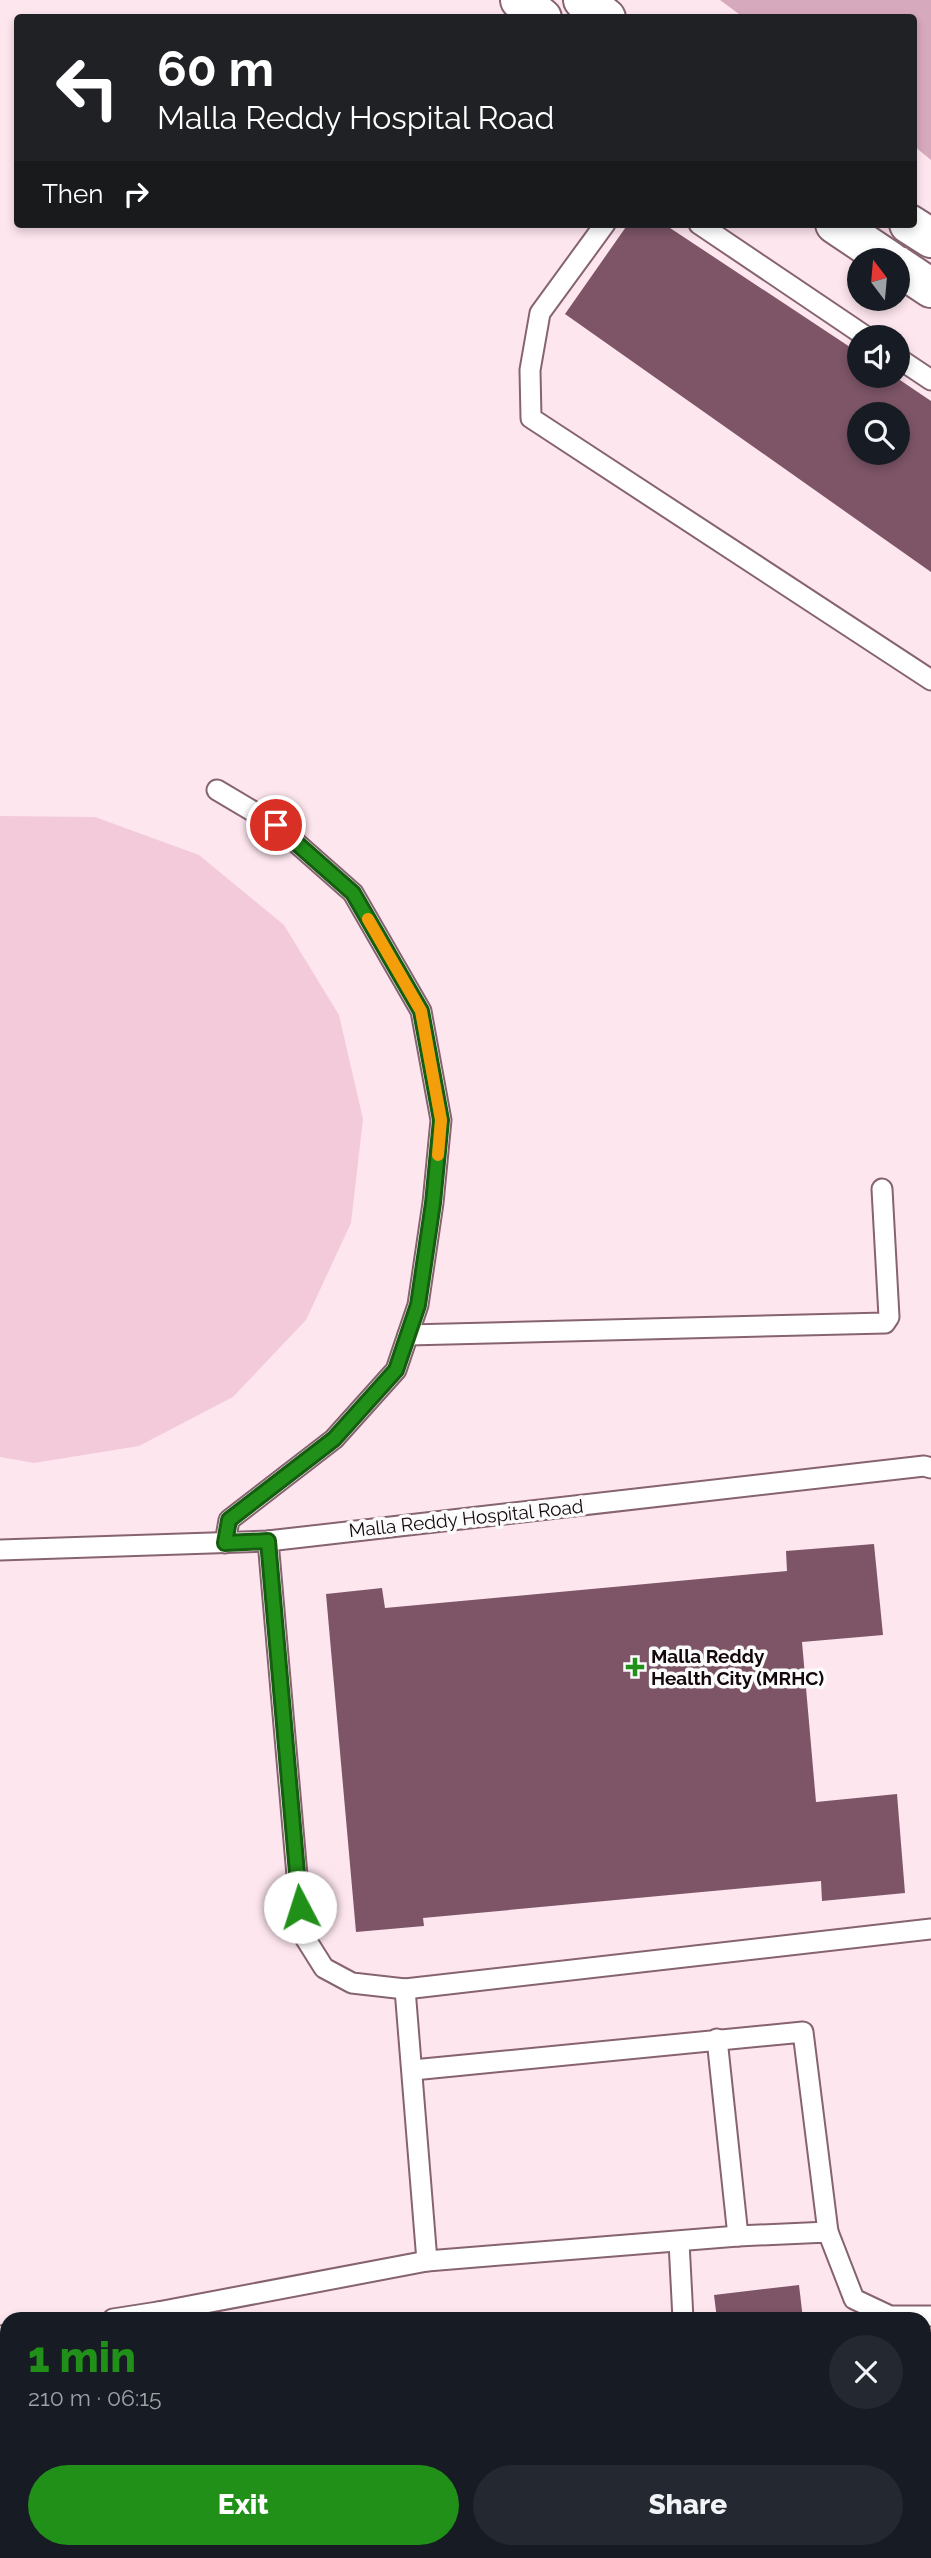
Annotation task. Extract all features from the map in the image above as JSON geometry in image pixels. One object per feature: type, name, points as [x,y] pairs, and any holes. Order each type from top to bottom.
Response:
[{"type":"main road","points":[[520,0],[537,14]]},
{"type":"main road","points":[[583,0],[601,14]]},
{"type":"main road","points":[[841,228],[871,248]]},
{"type":"main road","points":[[915,228],[931,239]]},
{"type":"main road","points":[[910,274],[931,288]]},
{"type":"lane","points":[[602,228],[540,313],[530,370],[531,418],[931,680]]},
{"type":"lane","points":[[705,228],[849,325]]},
{"type":"lane","points":[[910,366],[931,380]]},
{"type":"lane","points":[[217,790],[276,825],[353,893],[421,1011],[441,1120],[433,1203],[418,1305],[396,1370],[334,1439],[229,1520],[225,1543]]},
{"type":"lane","points":[[408,1335],[885,1323],[890,1317],[882,1189]]},
{"type":"lane","name":"Malla Reddy Hospital Road","points":[[0,1550],[268,1541],[910,1468],[931,1468]]},
{"type":"lane","points":[[268,1541],[302,1933],[324,1968],[352,1983],[405,1989],[931,1928]]},
{"type":"lane","points":[[405,1989],[427,2261]]},
{"type":"lane","points":[[413,2070],[803,2032],[828,2232],[854,2299],[882,2312]]},
{"type":"lane","points":[[717,2039],[737,2236]]},
{"type":"lane","points":[[173,2312],[427,2261],[737,2236],[828,2232]]},
{"type":"lane","points":[[679,2242],[683,2312]]},
{"type":"shaded area","points":[[720,0],[931,0],[931,160],[917,148],[917,14],[739,14]]},
{"type":"shaded area","points":[[0,816],[95,817],[199,855],[284,925],[339,1015],[363,1119],[351,1223],[306,1320],[233,1397],[139,1446],[34,1463],[0,1457]]},
{"type":"building","points":[[625,228],[670,228],[847,345],[847,388],[910,387],[931,401],[931,572],[565,314]]},
{"type":"building","points":[[874,1544],[883,1635],[802,1642],[816,1802],[897,1794],[905,1893],[822,1901],[821,1881],[423,1918],[424,1926],[356,1932],[326,1594],[382,1588],[385,1608],[787,1571],[786,1551]]},
{"type":"building","points":[[799,2285],[802,2312],[716,2312],[714,2295]]},
{"type":"slow traffic","points":[[368,919],[421,1011],[441,1120],[438,1155]]},
{"type":"place","name":"Malla Reddy Health City (MRHC)","points":[[635,1667]]},
{"type":"route","points":[[276,825],[353,893],[421,1011],[441,1120],[433,1203],[418,1305],[396,1370],[334,1439],[229,1520],[225,1543],[268,1541],[300,1907]]}]
